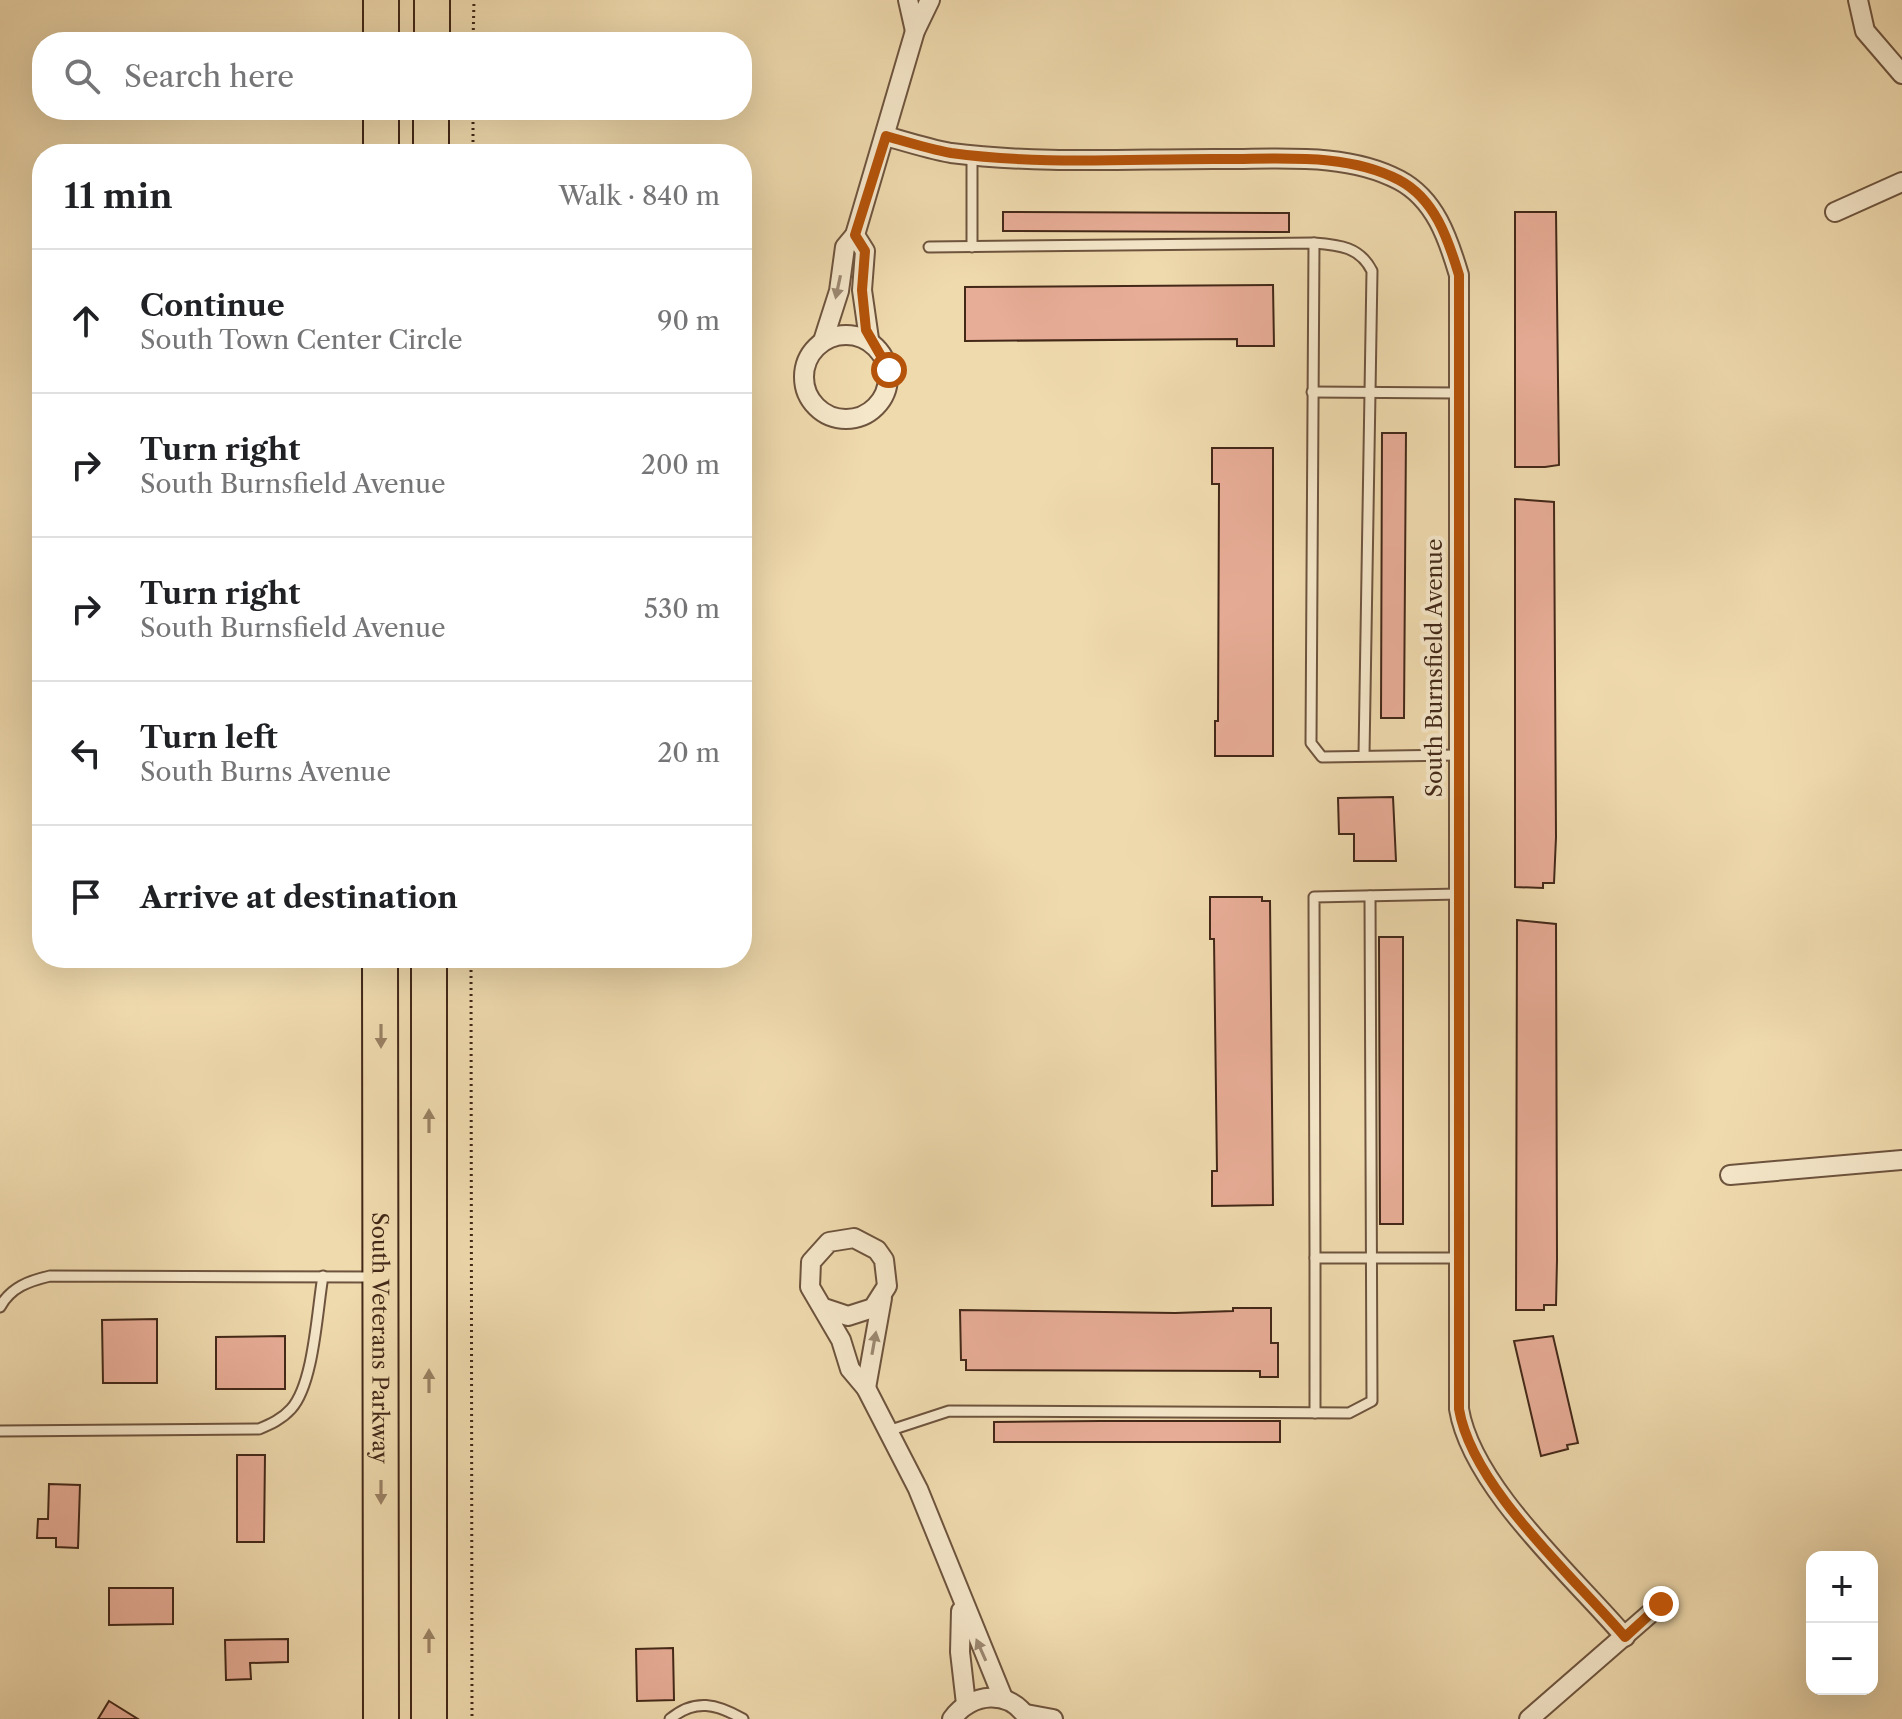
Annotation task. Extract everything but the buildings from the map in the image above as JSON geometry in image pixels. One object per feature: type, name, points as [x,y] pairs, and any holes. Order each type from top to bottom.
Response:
[{"type":"highway","points":[[381,0],[381,32]]},
{"type":"highway","points":[[432,0],[432,32]]},
{"type":"highway","points":[[381,120],[381,144]]},
{"type":"highway","points":[[431,120],[431,144]]},
{"type":"highway","name":"South Veterans Parkway","points":[[380,968],[381,1719]]},
{"type":"highway","points":[[429,968],[429,1719]]},
{"type":"street","points":[[908,0],[915,31]]},
{"type":"street","points":[[855,235],[865,251],[862,290],[869,339],[884,356],[888,384],[875,409],[848,419],[822,412],[806,390],[806,363],[823,341],[839,291],[845,247],[855,235],[915,31],[930,0]]},
{"type":"street","points":[[1858,0],[1865,31],[1902,74]]},
{"type":"street","name":"South Burnsfield Avenue","points":[[886,136],[972,155],[1306,159],[1371,167],[1402,181],[1429,204],[1448,241],[1459,275],[1457,1371],[1463,1436],[1502,1499],[1625,1637]]},
{"type":"street","points":[[1835,212],[1902,182]]},
{"type":"street","points":[[823,341],[849,334],[869,339]]},
{"type":"street","points":[[1730,1175],[1902,1160]]},
{"type":"street","points":[[866,1388],[887,1273],[877,1250],[854,1238],[841,1238],[818,1251],[808,1274],[815,1299],[824,1308],[841,1340],[850,1369],[866,1388],[918,1489],[1003,1698],[1027,1717],[1053,1719]]},
{"type":"street","points":[[824,1308],[848,1316],[861,1314],[882,1298]]},
{"type":"street","points":[[954,1715],[961,1600]]},
{"type":"street","points":[[1529,1719],[1661,1604]]},
{"type":"street","points":[[954,1715],[989,1697],[1003,1698]]},
{"type":"lane","points":[[972,155],[972,247]]},
{"type":"lane","points":[[1314,243],[1311,743],[1322,757],[1459,755]]},
{"type":"lane","points":[[929,247],[1314,243],[1343,245],[1364,256],[1372,271],[1364,755]]},
{"type":"lane","points":[[1312,392],[1457,393]]},
{"type":"lane","points":[[1315,1413],[1314,897],[1459,894]]},
{"type":"lane","points":[[888,1431],[949,1411],[1349,1413],[1372,1401],[1370,896]]},
{"type":"lane","points":[[1315,1258],[1459,1258]]},
{"type":"lane","points":[[0,1307],[14,1290],[29,1281],[50,1276],[381,1278]]},
{"type":"lane","points":[[0,1431],[259,1429],[280,1420],[293,1407],[304,1382],[323,1276]]},
{"type":"lane","points":[[670,1719],[688,1707],[720,1706],[743,1719]]},
{"type":"path","points":[[473,32],[474,0]]},
{"type":"path","points":[[473,120],[473,144]]},
{"type":"path","points":[[471,968],[472,1719]]},
{"type":"route","points":[[889,370],[884,356],[869,339],[866,330],[862,290],[865,251],[855,235],[886,136],[948,152],[1005,158],[1306,159],[1371,167],[1402,181],[1429,204],[1444,230],[1459,275],[1457,1371],[1463,1436],[1502,1499],[1625,1637],[1661,1604]]}]
